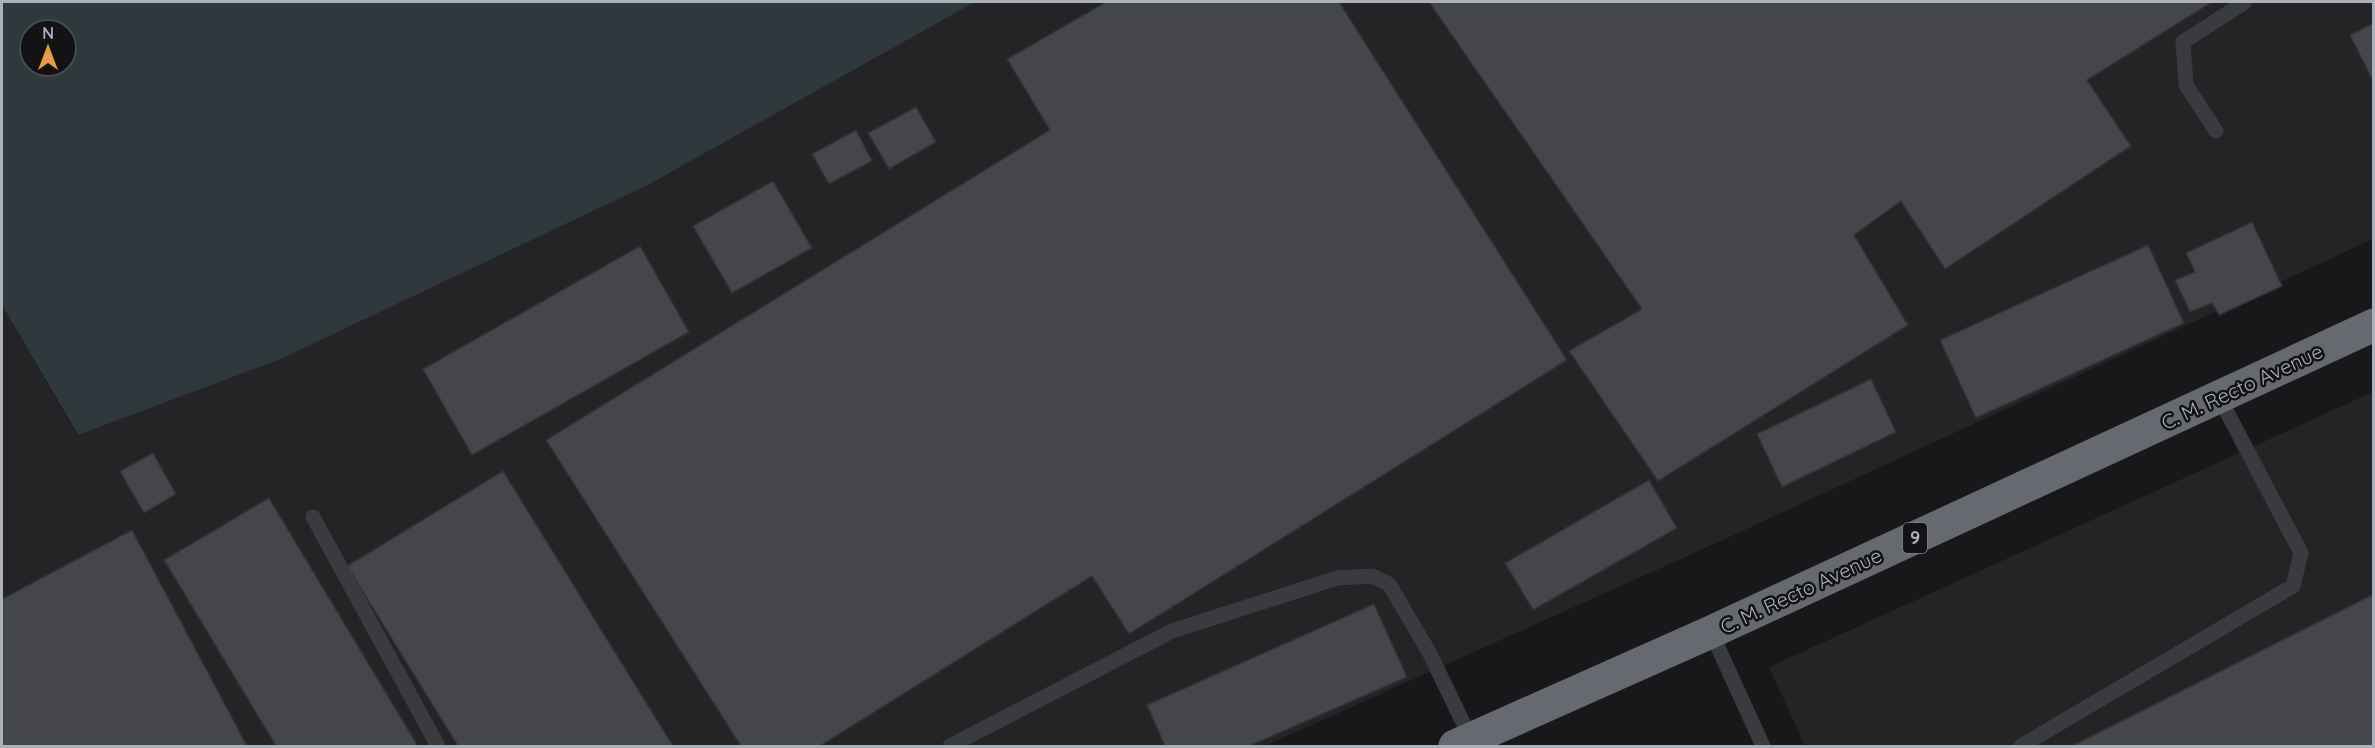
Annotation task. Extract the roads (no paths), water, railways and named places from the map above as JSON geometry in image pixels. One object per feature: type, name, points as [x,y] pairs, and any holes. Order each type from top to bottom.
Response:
[{"type":"highway","name":"C. M. Recto Avenue","points":[[1463,743],[1711,632],[2373,326]]},
{"type":"lane","points":[[2216,131],[2186,85],[2183,42],[2245,2]]},
{"type":"lane","points":[[2021,747],[2293,586],[2301,554],[2219,397]]},
{"type":"lane","points":[[313,517],[438,747]]},
{"type":"lane","points":[[950,747],[1172,631],[1337,578],[1372,576],[1389,585],[1429,652],[1463,743]]},
{"type":"lane","points":[[1711,632],[1763,747]]}]
